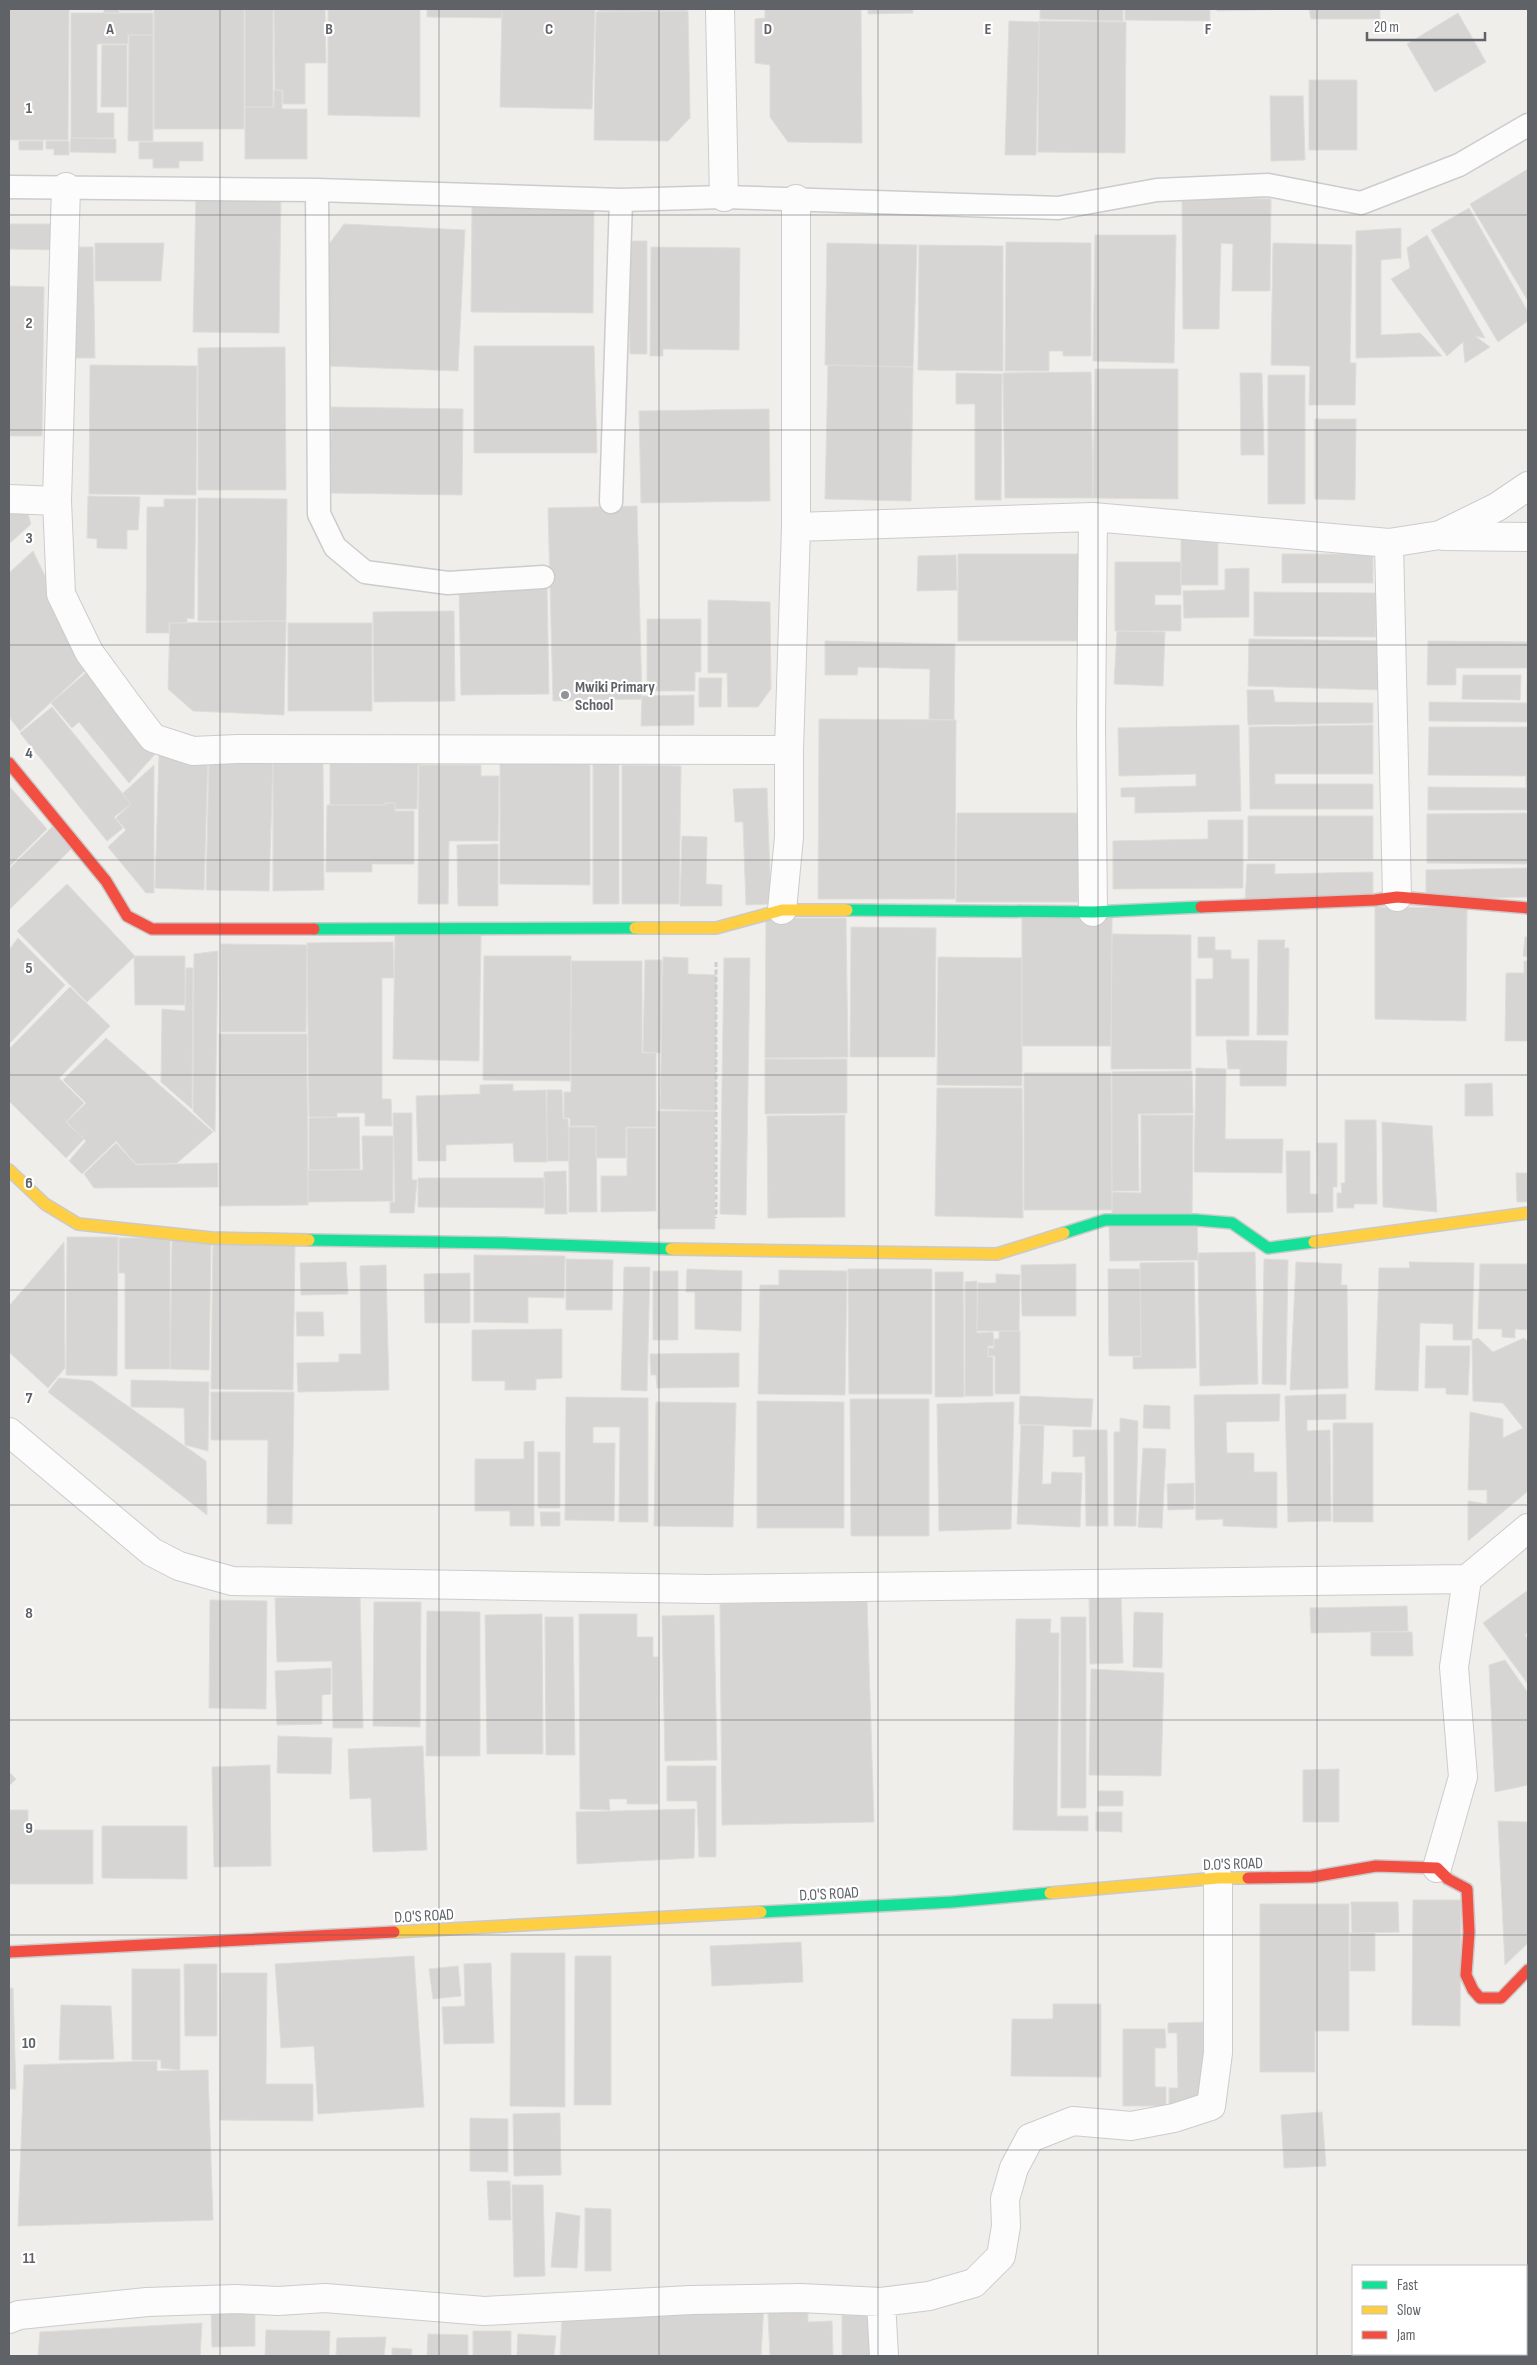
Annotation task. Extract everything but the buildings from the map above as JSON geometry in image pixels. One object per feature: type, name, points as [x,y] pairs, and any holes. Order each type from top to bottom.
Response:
[{"type":"street","points":[[720,9],[724,197]]},
{"type":"street","points":[[66,188],[58,501],[61,594],[90,652],[153,738],[193,752],[237,750],[789,750]]},
{"type":"street","points":[[782,910],[789,837],[789,750],[796,527],[796,199]]},
{"type":"street","points":[[1440,536],[1496,507],[1528,486]]},
{"type":"street","points":[[9,499],[58,501]]},
{"type":"street","points":[[796,527],[1093,517],[1389,543],[1440,536],[1528,537]]},
{"type":"street","points":[[1093,517],[1091,728],[1093,912]]},
{"type":"street","points":[[1389,543],[1397,897]]},
{"type":"street","points":[[9,762],[106,882],[127,916],[152,929],[716,928],[782,910],[1093,912],[1375,900],[1397,897],[1528,908]]},
{"type":"street","points":[[9,1170],[45,1204],[78,1224],[212,1238],[504,1243],[716,1251],[997,1254],[1105,1220],[1187,1220],[1232,1223],[1268,1248],[1528,1213]]},
{"type":"street","points":[[9,1432],[152,1552],[179,1566],[232,1581],[706,1589],[1467,1579],[1528,1528]]},
{"type":"street","points":[[1467,1579],[1454,1667],[1463,1777],[1436,1868],[1448,1879],[1467,1889],[1469,1934],[1464,1968],[1469,1988],[1480,1998],[1501,1998],[1528,1970]]},
{"type":"street","name":"D.O'S ROAD","points":[[9,1952],[952,1902],[1218,1878],[1312,1877],[1376,1866],[1436,1868]]},
{"type":"street","points":[[9,2319],[19,2315],[148,2302],[236,2299],[278,2301],[325,2298],[484,2312],[691,2300],[780,2298],[881,2302],[929,2296],[974,2283],[1001,2256],[1006,2226],[1005,2199],[1014,2168],[1030,2138],[1073,2121],[1131,2126],[1174,2118],[1212,2106],[1218,2053],[1218,1878]]},
{"type":"street","points":[[881,2302],[884,2356]]},
{"type":"lane","points":[[9,187],[317,190],[621,200],[724,197],[1058,208],[1157,190],[1268,186],[1362,203],[1459,165],[1528,125]]},
{"type":"lane","points":[[317,190],[319,514],[335,547],[365,572],[448,583],[543,578]]},
{"type":"lane","points":[[611,502],[621,200]]},
{"type":"path","points":[[716,928],[716,1251]]},
{"type":"traffic: fast","points":[[847,910],[1093,912],[1201,907]]},
{"type":"traffic: fast","points":[[314,929],[635,928]]},
{"type":"traffic: fast","points":[[1064,1233],[1105,1220],[1196,1220],[1232,1223],[1268,1248],[1314,1242]]},
{"type":"traffic: fast","points":[[309,1240],[504,1243],[671,1249]]},
{"type":"traffic: fast","points":[[761,1912],[952,1902],[1050,1893]]},
{"type":"traffic: slow","points":[[635,928],[716,928],[782,910],[847,910]]},
{"type":"traffic: slow","points":[[9,1170],[45,1204],[78,1224],[212,1238],[309,1240]]},
{"type":"traffic: slow","points":[[1314,1242],[1528,1213]]},
{"type":"traffic: slow","points":[[671,1249],[997,1254],[1064,1233]]},
{"type":"traffic: slow","points":[[1050,1893],[1218,1878],[1248,1878]]},
{"type":"traffic: slow","points":[[394,1932],[761,1912]]},
{"type":"traffic: jam","points":[[9,763],[106,881],[127,916],[152,929],[314,929]]},
{"type":"traffic: jam","points":[[1201,907],[1375,900],[1397,897],[1528,908]]},
{"type":"traffic: jam","points":[[1248,1878],[1312,1877],[1376,1866],[1437,1868],[1448,1879],[1467,1889],[1469,1932],[1466,1975],[1473,1990],[1480,1998],[1501,1998],[1528,1970]]},
{"type":"traffic: jam","points":[[9,1952],[394,1932]]},
{"type":"place","name":"Mwiki Primary School","points":[[565,695]]}]
